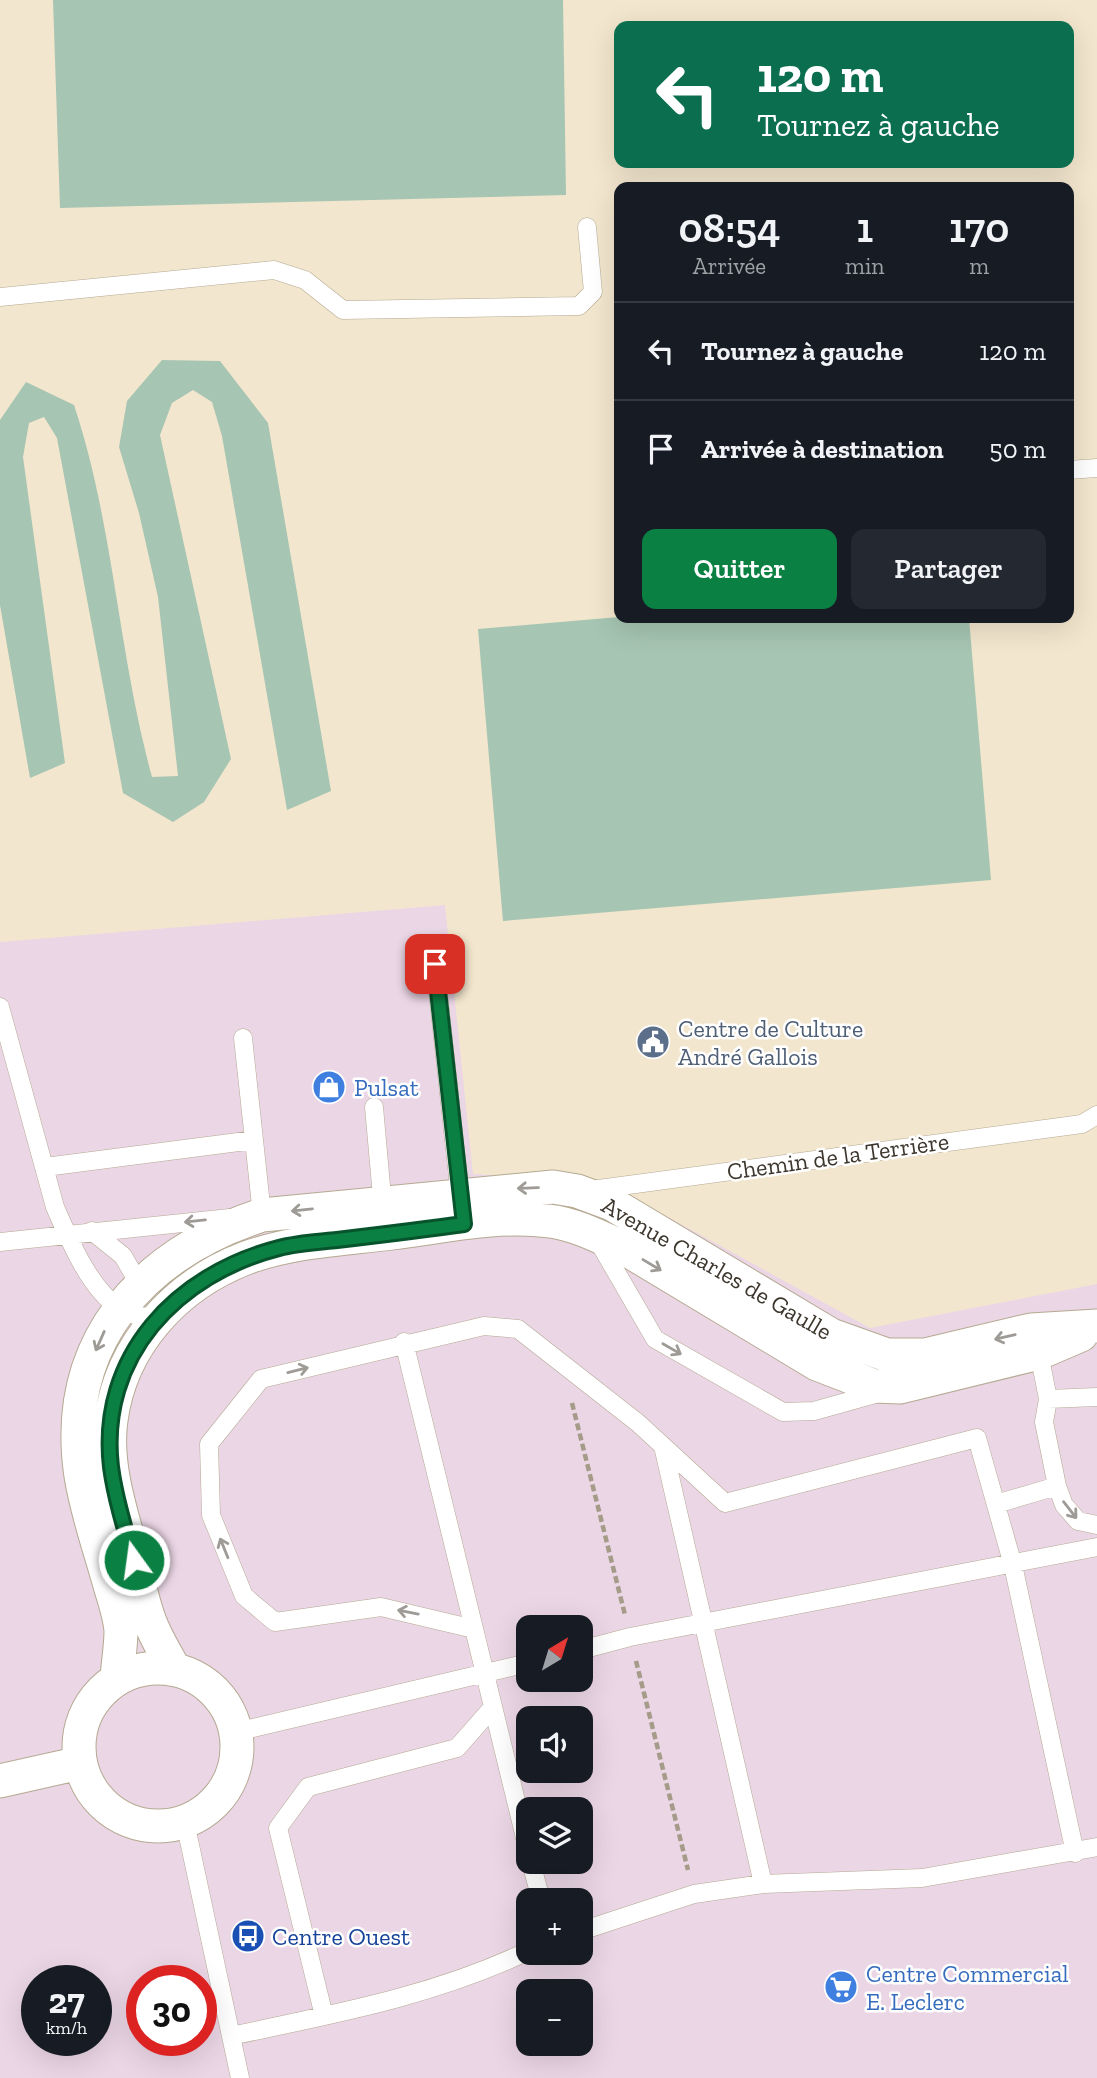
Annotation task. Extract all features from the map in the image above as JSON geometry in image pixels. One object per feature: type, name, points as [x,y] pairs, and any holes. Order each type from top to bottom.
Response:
[{"type":"street","name":"Avenue Charles de Gaulle","points":[[174,1669],[150,1622],[111,1466],[111,1420],[128,1361],[155,1318],[185,1291],[213,1273],[246,1258],[281,1247],[385,1234],[462,1209],[553,1187],[577,1191],[612,1204],[831,1335],[887,1356],[925,1355],[1031,1331],[1097,1327]]},
{"type":"street","name":"Avenue Charles de Gaulle","points":[[117,1678],[121,1630],[82,1476],[78,1422],[88,1370],[99,1340],[129,1296],[165,1262],[226,1226],[262,1214],[382,1202],[462,1209],[513,1219],[551,1221],[593,1233],[817,1364],[874,1386],[900,1387],[1039,1353],[1097,1327]]},
{"type":"street","points":[[155,1667],[174,1669],[196,1677],[215,1691],[229,1710],[236,1731],[238,1754],[233,1776],[221,1796],[205,1812],[185,1822],[159,1827],[132,1822],[108,1809],[90,1788],[80,1763],[79,1738],[85,1715],[98,1694],[117,1678],[155,1667]]},
{"type":"street","points":[[0,1781],[80,1763]]},
{"type":"lane","points":[[0,297],[274,270],[305,280],[343,310],[579,306],[593,292],[587,227]]},
{"type":"lane","points":[[1074,470],[1097,468]]},
{"type":"lane","points":[[435,964],[462,1209]]},
{"type":"lane","points":[[0,1007],[55,1207],[67,1234],[88,1274],[129,1296],[155,1318]]},
{"type":"lane","points":[[0,1242],[262,1214],[243,1038]]},
{"type":"lane","points":[[374,1107],[385,1234]]},
{"type":"lane","name":"Chemin de la Terrière","points":[[577,1191],[1082,1124],[1097,1115]]},
{"type":"lane","points":[[45,1167],[254,1140]]},
{"type":"lane","points":[[92,1231],[123,1256],[134,1315],[155,1318]]},
{"type":"lane","points":[[593,1233],[655,1339],[783,1412],[814,1411],[900,1387]]},
{"type":"lane","points":[[474,1629],[381,1607],[275,1622],[244,1596],[211,1516],[209,1444],[261,1379],[404,1342],[484,1326],[518,1329],[663,1446],[725,1503],[977,1438],[1013,1564],[1075,1853]]},
{"type":"lane","points":[[404,1342],[516,1801]]},
{"type":"lane","points":[[1039,1353],[1048,1399],[1044,1422],[1057,1486],[1064,1505],[1078,1521],[1097,1525]]},
{"type":"lane","points":[[1048,1399],[1097,1397]]},
{"type":"lane","points":[[663,1446],[763,1884]]},
{"type":"lane","points":[[996,1504],[1057,1486]]},
{"type":"lane","points":[[593,1647],[630,1637],[1097,1547]]},
{"type":"lane","points":[[236,1731],[516,1666]]},
{"type":"lane","points":[[324,2016],[278,1828],[308,1787],[457,1748],[493,1707]]},
{"type":"lane","points":[[185,1822],[238,2076]]},
{"type":"lane","points":[[593,1927],[694,1894],[763,1884],[922,1878],[1097,1847]]},
{"type":"lane","points":[[231,2036],[412,1996],[482,1973],[516,1957]]},
{"type":"shaded area","points":[[445,905],[473,1174],[602,1181],[870,1328],[1097,1284],[1097,2078],[0,2078],[0,942]]},
{"type":"green space","points":[[53,0],[563,0],[566,195],[60,208]]},
{"type":"green space","points":[[162,360],[220,361],[268,423],[331,791],[287,810],[222,436],[212,402],[193,390],[172,403],[160,435],[231,759],[204,802],[173,822],[123,793],[57,438],[44,417],[29,423],[23,457],[65,763],[30,778],[0,605],[0,420],[26,382],[74,405],[98,496],[131,684],[152,777],[178,776],[158,597],[139,513],[119,447],[127,401]]},
{"type":"green space","points":[[614,617],[614,623],[969,623],[991,880],[503,921],[478,629]]},
{"type":"place","name":"Centre de Culture André Gallois","points":[[653,1042]]},
{"type":"place","name":"Pulsat","points":[[329,1087]]},
{"type":"place","name":"Centre Ouest","points":[[248,1936]]},
{"type":"place","name":"Centre Commercial E. Leclerc","points":[[841,1987]]},
{"type":"route","points":[[134,1560],[111,1466],[111,1420],[128,1361],[155,1318],[185,1291],[213,1273],[246,1258],[281,1247],[464,1224],[435,964]]}]
